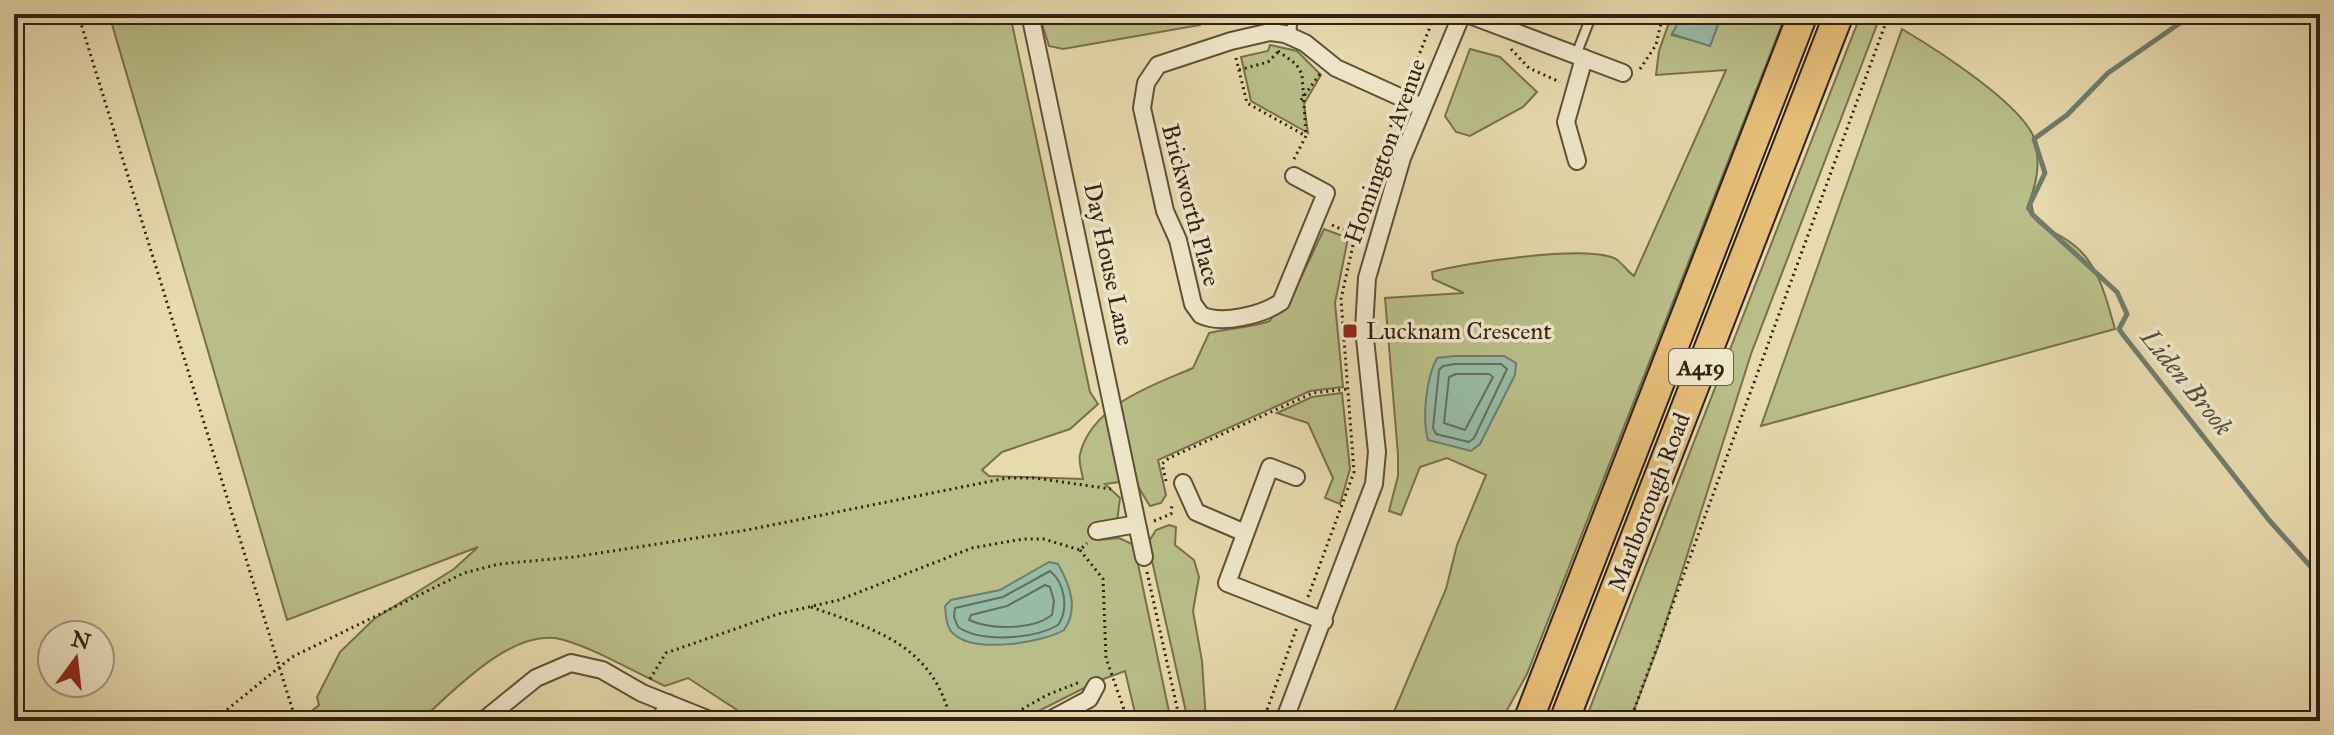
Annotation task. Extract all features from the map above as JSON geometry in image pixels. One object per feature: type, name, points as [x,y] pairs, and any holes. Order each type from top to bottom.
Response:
[{"type":"highway","name":"Marlborough Road","points":[[1528,721],[1803,14]]},
{"type":"highway","name":"Marlborough Road","points":[[1564,721],[1839,14]]},
{"type":"street","name":"Day House Lane","points":[[1030,14],[1144,557]]},
{"type":"street","points":[[1464,14],[1623,73]]},
{"type":"street","name":"Homington Avenue","points":[[1284,721],[1367,505],[1377,468],[1364,329],[1365,287],[1393,184],[1422,107],[1464,14]]},
{"type":"street","name":"Brickworth Place","points":[[1294,176],[1326,193],[1281,302],[1255,313],[1221,319],[1206,318],[1197,312],[1155,171],[1142,99],[1149,76],[1163,62],[1270,32],[1291,36],[1327,62],[1422,107]]},
{"type":"street","points":[[1577,161],[1566,122],[1580,56]]},
{"type":"street","points":[[1296,477],[1270,467],[1227,583],[1324,621]]},
{"type":"street","points":[[1176,486],[1196,512],[1245,533]]},
{"type":"street","points":[[1097,531],[1138,525]]},
{"type":"street","points":[[483,721],[536,678],[571,663],[602,670],[642,693],[712,721]]},
{"type":"street","points":[[1048,721],[1089,699],[1092,683]]},
{"type":"street","points":[[660,721],[668,703]]},
{"type":"lane","points":[[1291,36],[1293,14]]},
{"type":"lane","points":[[1580,56],[1592,14]]},
{"type":"path","points":[[78,14],[248,574],[296,721]]},
{"type":"path","points":[[1263,721],[1354,472],[1341,299],[1354,235],[1384,141],[1435,14]]},
{"type":"path","points":[[1630,721],[1889,14]]},
{"type":"path","points":[[1270,32],[1278,51],[1296,64],[1302,74],[1301,100],[1306,136],[1287,172],[1294,176]]},
{"type":"path","points":[[1231,41],[1250,107],[1306,136]]},
{"type":"path","points":[[1239,70],[1268,62],[1278,51]]},
{"type":"path","points":[[1301,100],[1327,62]]},
{"type":"path","points":[[1315,218],[1354,235]]},
{"type":"path","points":[[1176,486],[1162,469],[1169,458],[1313,393],[1348,389]]},
{"type":"path","points":[[213,721],[280,666],[338,633],[464,573],[499,564],[574,557],[747,530],[1007,478],[1035,478],[1131,490]]},
{"type":"path","points":[[1138,525],[1171,514],[1171,497]]},
{"type":"path","points":[[1080,550],[1097,531]]},
{"type":"path","points":[[642,693],[666,653],[778,614],[864,591],[938,559],[999,541],[1044,539],[1080,550],[1103,579],[1106,658],[1128,721]]},
{"type":"path","points":[[1144,557],[1180,721]]},
{"type":"path","points":[[810,607],[874,629],[918,657],[940,687],[951,721]]},
{"type":"path","points":[[1001,721],[1047,695],[1092,683]]},
{"type":"shaded area","points":[[109,14],[1010,14],[1090,392],[1098,404],[1070,429],[1002,452],[982,470],[989,476],[1083,479],[1080,454],[1097,422],[1126,399],[1193,368],[1209,333],[1270,321],[1274,313],[1289,303],[1324,229],[1348,238],[1335,303],[1343,387],[1310,391],[1158,460],[1166,495],[1161,503],[1150,506],[1134,480],[1105,484],[1120,498],[1117,522],[1098,526],[1100,540],[1119,538],[1134,545],[1171,721],[1137,721],[1125,671],[1098,681],[1019,721],[754,721],[688,678],[665,686],[589,649],[564,640],[545,638],[505,651],[467,678],[420,721],[299,721],[319,705],[317,697],[340,652],[374,619],[454,569],[478,547],[287,620]]},
{"type":"shaded area","points":[[1039,14],[1198,14],[1200,25],[1063,49],[1049,46]]},
{"type":"shaded area","points":[[1672,14],[1683,14],[1672,35],[1710,45],[1722,14],[1786,14],[1527,674],[1501,721],[1390,721],[1446,589],[1457,545],[1486,475],[1447,458],[1420,467],[1401,515],[1389,511],[1398,476],[1398,455],[1385,298],[1464,293],[1433,279],[1432,272],[1526,256],[1601,255],[1616,259],[1634,276],[1726,70],[1656,75],[1659,51]]},
{"type":"shaded area","points":[[1861,14],[1881,14],[1751,354],[1659,644],[1630,721],[1585,721]]},
{"type":"shaded area","points":[[1902,29],[1977,79],[2015,111],[2028,127],[2035,141],[2037,167],[2027,208],[2038,222],[2075,246],[2090,263],[2101,284],[2115,329],[1761,426]]},
{"type":"shaded area","points":[[1270,45],[1297,51],[1321,75],[1304,104],[1308,133],[1251,101],[1241,57],[1268,51]]},
{"type":"shaded area","points":[[1470,49],[1500,57],[1537,92],[1523,107],[1470,136],[1456,132],[1445,116]]},
{"type":"shaded area","points":[[1342,393],[1350,469],[1340,504],[1325,498],[1333,478],[1308,423],[1277,413],[1312,397]]},
{"type":"shaded area","points":[[1169,525],[1176,527],[1175,545],[1194,560],[1199,577],[1193,611],[1202,661],[1206,721],[1188,721],[1148,543],[1156,530]]},
{"type":"water","points":[[1683,14],[1722,14],[1710,46],[1672,34]]},
{"type":"water","points":[[1504,356],[1516,363],[1515,375],[1480,444],[1471,451],[1428,440],[1426,431],[1426,399],[1433,366],[1437,358]]},
{"type":"water","points":[[1049,562],[1058,564],[1071,597],[1071,614],[1064,630],[1041,639],[993,645],[965,640],[950,629],[945,606],[951,600],[1000,590]]},
{"type":"waterway","name":"Liden Brook","points":[[2193,14],[2108,73],[2067,115],[2034,139],[2045,173],[2030,204],[2032,214],[2117,292],[2127,314],[2119,329],[2269,520],[2320,577]]},
{"type":"place","name":"Lucknam Crescent","points":[[1350,331]]}]
